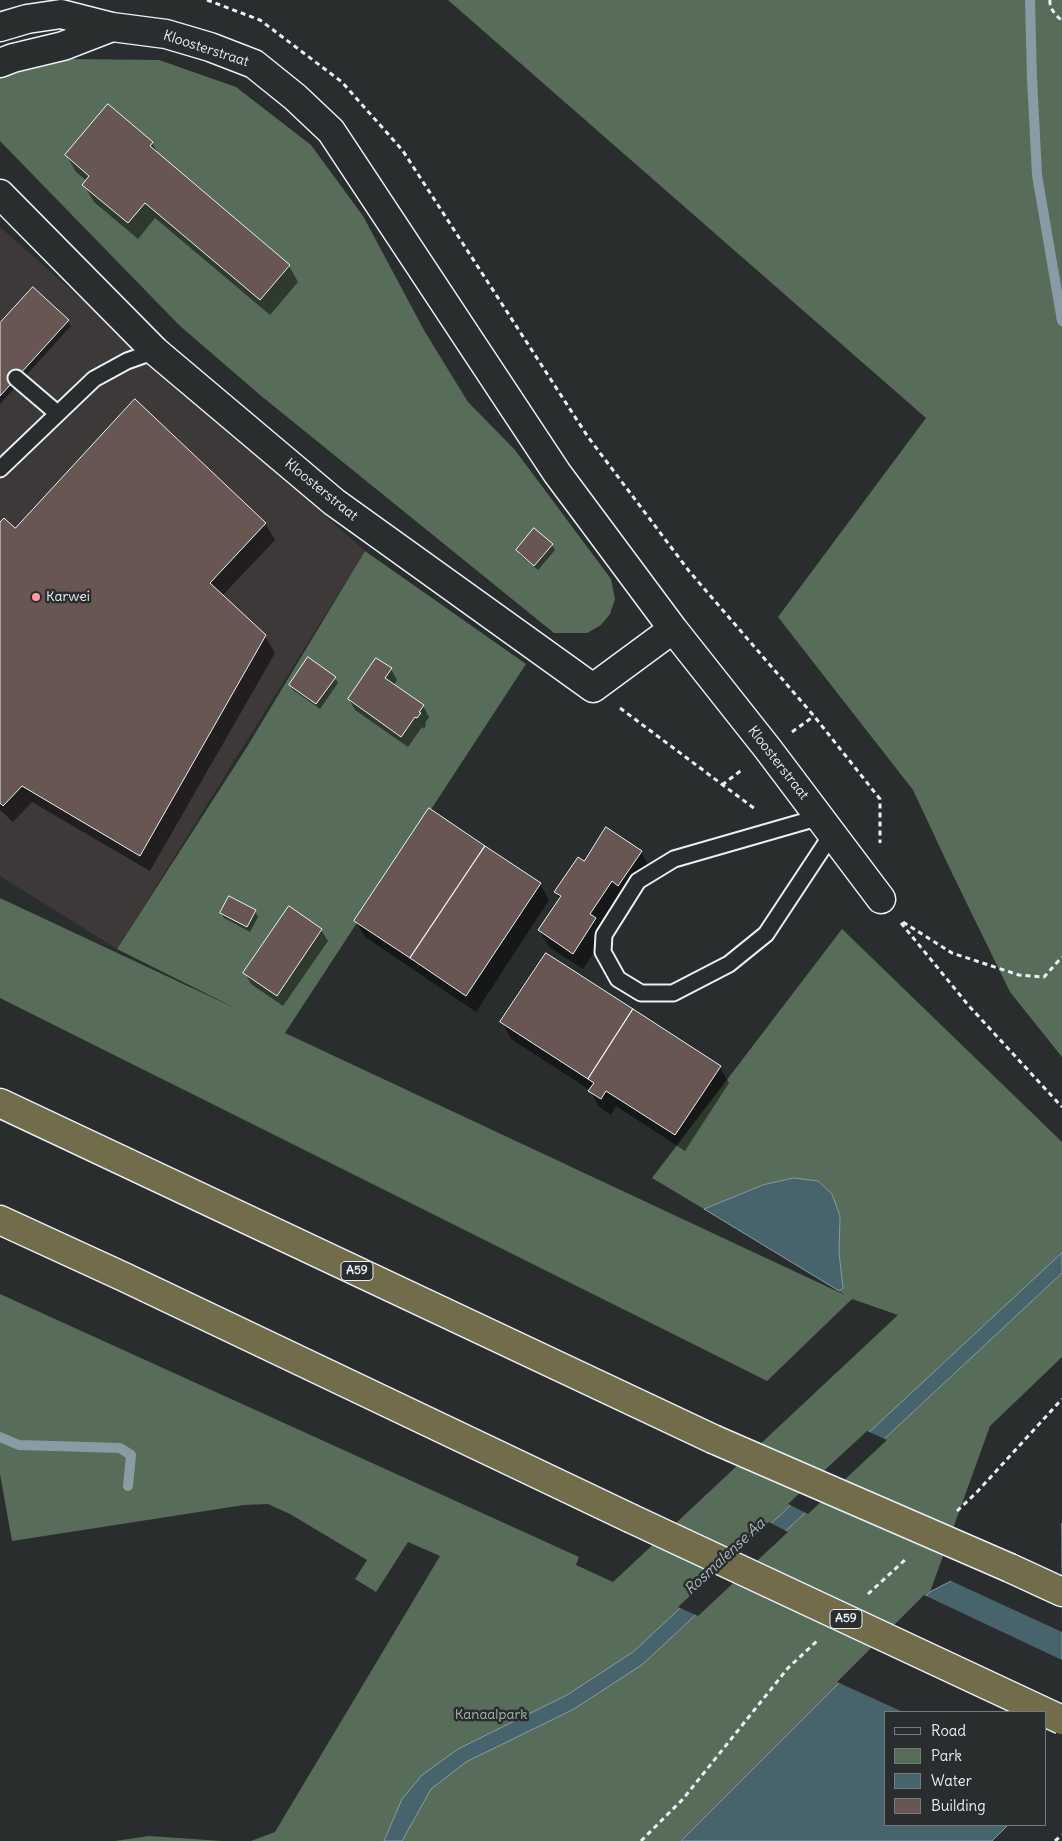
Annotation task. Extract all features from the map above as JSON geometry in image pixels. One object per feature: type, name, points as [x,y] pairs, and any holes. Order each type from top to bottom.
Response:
[{"type":"highway","name":"A59","points":[[0,1103],[713,1439],[1062,1592]]},
{"type":"highway","name":"A59","points":[[0,1220],[1043,1711]]},
{"type":"highway","name":"A59","points":[[1047,1713],[1062,1720]]},
{"type":"street","name":"Kloosterstraat","points":[[0,27],[27,19],[61,14],[112,26],[166,34],[210,47],[254,64],[295,97],[331,131],[556,474],[881,899]]},
{"type":"street","points":[[0,63],[62,46],[112,26]]},
{"type":"street","name":"Kloosterstraat","points":[[0,194],[155,351],[334,502],[593,688]]},
{"type":"street","points":[[593,688],[673,629]]},
{"type":"lane","points":[[0,469],[56,413],[94,379],[127,361],[155,351]]},
{"type":"lane","points":[[16,378],[56,413]]},
{"type":"lane","points":[[826,826],[766,934],[729,964],[673,993],[641,993],[618,979],[603,952],[604,935],[638,881],[674,859],[826,826]]},
{"type":"path","points":[[207,0],[260,20],[342,82],[403,152],[594,445],[689,571],[814,716],[880,799],[880,849]]},
{"type":"path","points":[[1050,0],[1049,5],[1062,21]]},
{"type":"path","points":[[593,688],[722,785]]},
{"type":"path","points":[[1062,957],[1044,978],[1019,975],[988,963],[952,953],[898,920],[970,1006],[1062,1107]]},
{"type":"path","points":[[1056,1841],[1062,1835]]},
{"type":"shaded area","points":[[0,227],[365,551],[117,949],[0,876]]},
{"type":"green space","points":[[448,0],[1062,0],[1062,1057],[1010,992],[913,790],[778,617],[926,418]]},
{"type":"green space","points":[[68,59],[159,60],[236,87],[311,145],[363,216],[425,332],[468,402],[515,450],[611,579],[615,599],[610,614],[601,625],[587,633],[554,633],[260,395],[179,325],[0,141],[0,77]]},
{"type":"green space","name":"Kanaalpark","points":[[365,551],[526,664],[285,1033],[845,1295],[839,1291],[843,1288],[839,1252],[840,1216],[794,1178],[763,1185],[704,1209],[652,1178],[842,929],[1062,1142],[1062,1357],[990,1426],[930,1592],[681,1841],[251,1841],[275,1832],[440,1556],[408,1542],[376,1592],[355,1579],[367,1560],[290,1514],[268,1504],[244,1505],[12,1541],[0,1474],[0,1294],[579,1557],[576,1565],[613,1582],[898,1315],[852,1299],[767,1381],[0,998],[0,898],[239,1010],[117,949],[247,747]]},
{"type":"green space","points":[[149,1836],[222,1841],[115,1841]]},
{"type":"water","points":[[794,1178],[818,1181],[832,1194],[840,1216],[839,1252],[843,1288],[839,1291],[704,1209],[763,1185]]},
{"type":"water","points":[[1062,1253],[1062,1273],[643,1664],[574,1709],[466,1762],[431,1789],[402,1841],[384,1841],[402,1799],[422,1775],[458,1749],[567,1695],[633,1652]]},
{"type":"water","points":[[1062,1524],[1062,1744],[1047,1711],[884,1711],[884,1826],[1007,1826],[992,1841],[681,1841],[930,1592]]},
{"type":"pier","points":[[867,1431],[887,1440],[808,1514],[788,1504]]},
{"type":"pier","points":[[769,1522],[788,1532],[698,1616],[678,1607]]},
{"type":"pier","points":[[1061,1522],[1062,1632],[949,1580]]},
{"type":"pier","points":[[924,1595],[1062,1660],[1062,1749],[1047,1770],[1047,1711],[901,1711],[837,1682]]},
{"type":"building","points":[[108,104],[153,142],[150,146],[290,265],[260,300],[145,203],[128,223],[82,185],[89,176],[65,155]]},
{"type":"building","points":[[33,287],[69,320],[0,396],[0,323]]},
{"type":"building","points":[[135,399],[266,523],[210,583],[266,635],[140,856],[22,786],[3,806],[0,803],[0,522],[4,518],[15,528]]},
{"type":"building","points":[[534,528],[553,544],[534,566],[516,550]]},
{"type":"building","points":[[308,657],[336,677],[316,704],[289,685]]},
{"type":"building","points":[[376,658],[392,668],[385,678],[424,705],[419,712],[421,713],[417,718],[415,717],[401,737],[348,699]]},
{"type":"building","points":[[429,808],[485,846],[410,958],[354,921]]},
{"type":"building","points":[[606,827],[642,851],[618,886],[612,881],[590,914],[596,918],[573,954],[538,930],[561,896],[554,892],[578,857],[584,861]]},
{"type":"building","points":[[485,846],[541,883],[466,996],[410,958]]},
{"type":"building","points":[[229,896],[256,910],[247,927],[220,913]]},
{"type":"building","points":[[289,906],[322,929],[277,996],[243,973]]},
{"type":"building","points":[[546,953],[633,1009],[588,1079],[500,1022]]},
{"type":"building","points":[[633,1009],[721,1066],[675,1135],[606,1091],[601,1099],[588,1091],[594,1083],[588,1079]]},
{"type":"waterway","points":[[1030,0],[1037,175],[1062,321]]},
{"type":"waterway","points":[[0,1437],[19,1445],[120,1448],[131,1455],[128,1486]]},
{"type":"place","name":"Karwei","points":[[36,597]]},
{"type":"water label","name":"Rosmalense Aa","points":[[725,1557]]}]
